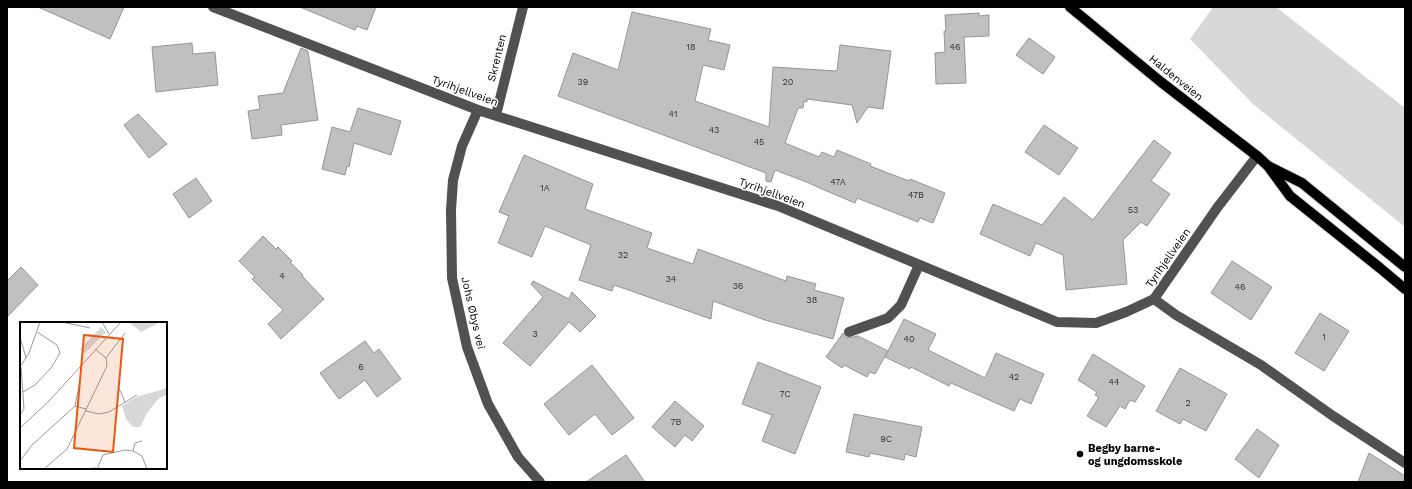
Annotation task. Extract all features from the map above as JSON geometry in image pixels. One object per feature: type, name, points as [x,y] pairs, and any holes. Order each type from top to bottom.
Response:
[{"type":"main road","name":"Haldenveien","points":[[1070,7],[1161,82],[1257,156],[1268,166],[1290,196],[1380,268],[1405,290]]},
{"type":"main road","name":"Haldenveien","points":[[1268,166],[1302,184],[1405,267]]},
{"type":"street","name":"Tyrihjellveien","points":[[213,7],[478,110],[778,206],[1057,322],[1096,323],[1154,300],[1217,208],[1257,156]]},
{"type":"street","name":"Skrenten","points":[[496,115],[523,7]]},
{"type":"street","name":"Johs Øbys vei","points":[[478,110],[462,146],[453,180],[451,210],[452,278],[468,347],[488,404],[518,457],[540,482]]},
{"type":"street","points":[[849,332],[888,318],[901,305],[919,265]]},
{"type":"street","points":[[1154,300],[1261,365],[1333,416],[1405,463]]},
{"type":"shaded area","points":[[1213,7],[1276,7],[1405,108],[1405,227],[1253,104],[1190,39]]},
{"type":"building","points":[[38,7],[124,7],[110,39]]},
{"type":"building","points":[[300,7],[376,7],[367,30],[357,26],[355,30]]},
{"type":"building","points":[[632,12],[711,29],[708,40],[730,45],[724,70],[703,65],[695,101],[769,127],[773,67],[837,71],[840,45],[891,51],[883,109],[868,107],[857,123],[852,105],[807,99],[807,102],[804,101],[803,108],[798,108],[785,143],[819,157],[822,152],[834,157],[837,150],[871,164],[870,166],[909,181],[910,179],[945,193],[933,223],[920,218],[918,222],[857,198],[855,203],[775,170],[771,182],[766,181],[766,173],[558,96],[573,53],[618,70]]},
{"type":"building","points":[[979,13],[979,16],[989,15],[989,36],[964,37],[966,83],[936,84],[935,53],[945,52],[945,15]]},
{"type":"building","points":[[1029,38],[1055,57],[1043,74],[1016,55]]},
{"type":"building","points":[[192,43],[193,54],[215,52],[218,85],[156,92],[152,47]]},
{"type":"building","points":[[301,48],[308,51],[318,120],[281,125],[282,135],[252,139],[248,111],[260,109],[258,96],[283,93]]},
{"type":"building","points":[[358,108],[401,121],[391,155],[354,143],[349,167],[347,166],[345,175],[322,169],[332,127],[350,132]]},
{"type":"building","points":[[138,114],[167,144],[149,158],[124,125]]},
{"type":"building","points":[[1044,125],[1078,148],[1059,175],[1025,152]]},
{"type":"building","points":[[1154,140],[1171,153],[1151,181],[1170,194],[1147,226],[1141,222],[1123,240],[1127,284],[1066,290],[1063,255],[1036,243],[1030,256],[980,234],[993,204],[1042,225],[1064,197],[1093,220]]},
{"type":"building","points":[[524,155],[593,184],[585,209],[652,233],[647,248],[693,264],[698,249],[786,281],[787,276],[816,284],[814,290],[844,298],[833,339],[765,320],[713,301],[711,319],[614,285],[612,291],[579,280],[591,245],[545,226],[532,257],[498,243],[509,216],[499,212]]},
{"type":"building","points":[[196,178],[212,201],[189,218],[173,194]]},
{"type":"building","points":[[263,236],[276,249],[278,247],[292,261],[290,262],[324,299],[281,339],[268,324],[283,310],[252,279],[255,277],[239,261]]},
{"type":"building","points":[[1232,261],[1272,287],[1251,320],[1211,293]]},
{"type":"building","points":[[21,267],[38,285],[7,317],[7,281]]},
{"type":"building","points":[[533,281],[569,299],[572,292],[596,316],[580,332],[569,322],[530,366],[503,343],[543,297],[531,284]]},
{"type":"building","points":[[1320,313],[1349,331],[1324,371],[1295,353]]},
{"type":"building","points":[[904,319],[936,334],[928,350],[985,378],[996,353],[1044,374],[1031,404],[1020,399],[1014,411],[951,383],[949,386],[911,367],[910,369],[885,357]]},
{"type":"building","points":[[843,333],[845,337],[848,338],[858,336],[888,351],[875,374],[870,372],[867,377],[844,365],[842,368],[826,357]]},
{"type":"building","points":[[365,341],[374,353],[379,349],[401,379],[377,397],[365,380],[339,399],[320,373]]},
{"type":"building","points":[[1093,354],[1145,386],[1135,402],[1130,400],[1125,409],[1120,406],[1106,427],[1087,416],[1099,397],[1095,395],[1097,392],[1078,380]]},
{"type":"building","points":[[758,362],[821,387],[795,454],[762,441],[772,415],[742,404]]},
{"type":"building","points":[[592,365],[634,418],[612,435],[595,414],[569,435],[544,404]]},
{"type":"building","points":[[1180,368],[1227,394],[1206,431],[1183,419],[1180,424],[1156,411]]},
{"type":"building","points":[[675,401],[704,426],[692,441],[685,435],[675,447],[652,427]]},
{"type":"building","points":[[854,414],[922,427],[916,457],[905,454],[904,460],[870,453],[869,457],[846,452]]},
{"type":"building","points":[[1257,429],[1279,445],[1259,478],[1235,459]]},
{"type":"building","points":[[1369,453],[1405,476],[1405,482],[1358,482]]},
{"type":"building","points":[[626,455],[645,482],[586,482]]},
{"type":"place","name":"Begby barne- og ungdomsskole","points":[[1080,454]]}]
